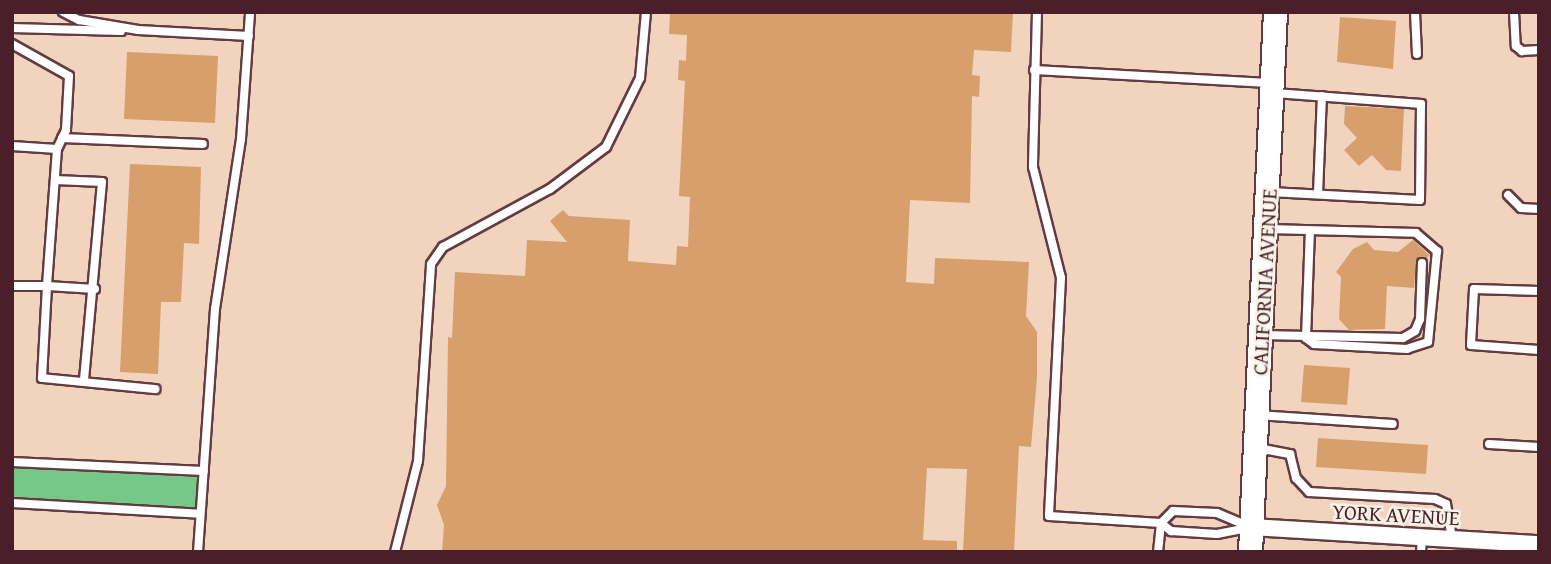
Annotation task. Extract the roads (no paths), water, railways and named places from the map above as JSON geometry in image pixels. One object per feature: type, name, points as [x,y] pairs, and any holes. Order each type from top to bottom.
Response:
[{"type":"street","name":"CALIFORNIA AVENUE","points":[[1250,552],[1270,192],[1275,12]]},
{"type":"street","name":"YORK AVENUE","points":[[1251,527],[1422,544],[1452,539],[1539,544]]},
{"type":"lane","points":[[63,12],[79,20],[138,30],[249,36]]},
{"type":"lane","points":[[198,552],[215,309],[241,139],[250,12]]},
{"type":"lane","points":[[395,552],[418,461],[431,264],[443,247],[550,189],[606,147],[640,78],[646,12]]},
{"type":"lane","points":[[1037,12],[1033,167],[1061,278],[1049,516],[1161,523],[1171,531],[1217,534],[1251,527]]},
{"type":"lane","points":[[1415,12],[1417,54]]},
{"type":"lane","points":[[1514,12],[1516,46],[1522,51],[1539,50]]},
{"type":"lane","points":[[12,28],[94,33],[138,30]]},
{"type":"lane","points":[[12,44],[69,76],[62,138],[57,149],[42,378],[155,389]]},
{"type":"lane","points":[[1034,70],[1271,88],[1322,96],[1421,104],[1420,200],[1270,192]]},
{"type":"lane","points":[[1318,194],[1322,96]]},
{"type":"lane","points":[[62,138],[203,144]]},
{"type":"lane","points":[[12,146],[57,149]]},
{"type":"lane","points":[[55,180],[102,182],[95,289],[84,381]]},
{"type":"lane","points":[[1508,195],[1521,208],[1539,209]]},
{"type":"lane","points":[[1268,229],[1398,236],[1416,233],[1437,251],[1428,342],[1407,349],[1314,344],[1306,338]]},
{"type":"lane","points":[[1306,338],[1310,231]]},
{"type":"lane","points":[[1398,236],[1405,245]]},
{"type":"lane","points":[[1262,335],[1403,338],[1415,331],[1422,263]]},
{"type":"lane","points":[[12,286],[95,289]]},
{"type":"lane","points":[[1539,291],[1474,289],[1471,345],[1539,349]]},
{"type":"lane","points":[[1257,415],[1393,424]]},
{"type":"lane","points":[[1489,444],[1539,447]]},
{"type":"lane","points":[[1255,448],[1290,454],[1296,478],[1309,492],[1435,499],[1447,504],[1452,539]]},
{"type":"lane","points":[[12,462],[204,471]]},
{"type":"lane","points":[[12,503],[200,514]]},
{"type":"lane","points":[[1158,552],[1161,523],[1172,511],[1217,513],[1251,527]]}]
